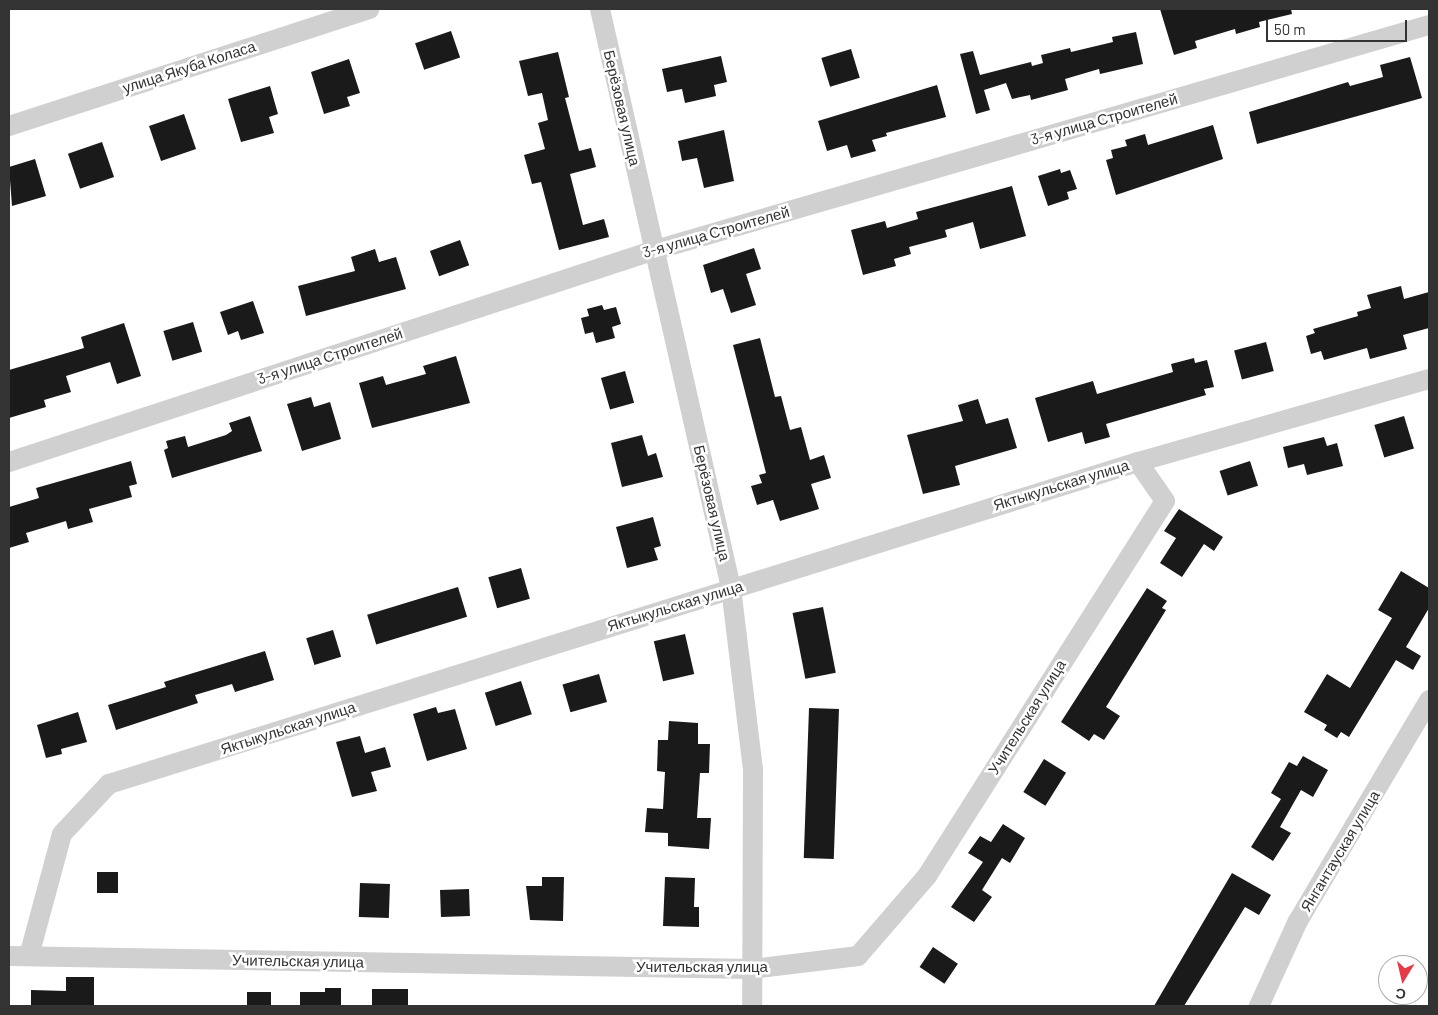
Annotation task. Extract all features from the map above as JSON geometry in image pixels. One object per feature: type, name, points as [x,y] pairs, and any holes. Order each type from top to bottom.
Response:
[{"type":"street","name":"улица Якуба Коласа","points":[[9,126],[370,9]]},
{"type":"street","name":"Берёзовая улица","points":[[600,9],[731,588],[753,769],[752,1006]]},
{"type":"street","name":"3-я улица Строителей","points":[[9,462],[655,250],[1429,25]]},
{"type":"street","name":"Яктыкульская улица","points":[[29,956],[62,834],[109,784],[1138,462],[1429,379]]},
{"type":"street","name":"Учительская улица","points":[[9,956],[752,970],[858,956],[927,876],[1165,501],[1138,462]]},
{"type":"street","name":"Янгантауская улица","points":[[1259,1006],[1298,921],[1429,700]]},
{"type":"building","points":[[1160,9],[1291,9],[1292,14],[1259,22],[1260,27],[1236,34],[1235,29],[1195,41],[1197,48],[1174,55]]},
{"type":"building","points":[[451,31],[460,57],[424,70],[415,43]]},
{"type":"building","points":[[1136,32],[1143,64],[1100,74],[1099,69],[1065,79],[1068,90],[1031,100],[1030,95],[1012,99],[1006,83],[984,90],[990,110],[976,114],[960,54],[973,51],[980,75],[1031,62],[1032,66],[1043,63],[1041,55],[1070,48],[1071,52],[1113,42],[1112,37]]},
{"type":"building","points":[[851,49],[860,78],[830,87],[821,58]]},
{"type":"building","points":[[558,52],[569,97],[565,98],[579,151],[591,148],[596,167],[570,174],[583,225],[604,219],[609,237],[559,250],[541,182],[532,184],[524,155],[545,149],[538,123],[548,120],[542,93],[528,96],[519,61]]},
{"type":"building","points":[[721,56],[727,82],[714,85],[716,96],[685,103],[682,89],[667,92],[662,69]]},
{"type":"building","points":[[1410,57],[1422,98],[1257,144],[1249,112],[1348,82],[1350,86],[1383,77],[1380,65]]},
{"type":"building","points":[[349,59],[360,93],[347,97],[350,106],[324,114],[311,72]]},
{"type":"building","points":[[937,85],[946,117],[886,133],[887,136],[872,140],[876,151],[851,158],[847,145],[827,151],[818,121]]},
{"type":"building","points":[[270,86],[278,114],[269,117],[274,133],[241,142],[228,99]]},
{"type":"building","points":[[184,114],[196,149],[161,161],[149,126]]},
{"type":"building","points":[[1213,125],[1223,159],[1116,195],[1106,160],[1113,158],[1111,150],[1127,146],[1125,140],[1145,134],[1148,145]]},
{"type":"building","points":[[724,130],[734,181],[704,188],[697,158],[682,161],[678,141]]},
{"type":"building","points":[[102,142],[114,177],[80,189],[68,154]]},
{"type":"building","points":[[35,159],[46,196],[12,206],[9,167]]},
{"type":"building","points":[[1060,169],[1061,173],[1070,170],[1077,189],[1067,192],[1069,199],[1048,206],[1038,176]]},
{"type":"building","points":[[1012,186],[1026,236],[980,249],[973,222],[945,230],[947,237],[909,247],[911,254],[894,259],[896,266],[863,275],[851,230],[885,221],[887,228],[918,219],[916,212]]},
{"type":"building","points":[[460,240],[469,265],[439,276],[430,251]]},
{"type":"building","points":[[754,248],[761,269],[746,274],[756,305],[731,313],[723,289],[711,293],[703,265]]},
{"type":"building","points":[[375,249],[379,262],[396,257],[406,289],[306,316],[298,286],[355,271],[351,257]]},
{"type":"building","points":[[1401,286],[1404,299],[1429,292],[1429,328],[1403,335],[1407,349],[1370,359],[1367,348],[1324,360],[1321,351],[1311,354],[1306,336],[1315,333],[1313,329],[1358,316],[1357,312],[1371,308],[1367,295]]},
{"type":"building","points":[[253,301],[264,333],[241,340],[238,331],[228,335],[220,312]]},
{"type":"building","points":[[602,305],[604,310],[616,307],[621,324],[612,327],[615,338],[596,343],[593,332],[585,334],[581,318],[589,316],[587,309]]},
{"type":"building","points":[[193,322],[202,352],[172,361],[163,331]]},
{"type":"building","points":[[124,323],[141,376],[117,384],[110,362],[66,376],[71,392],[44,400],[46,407],[9,418],[9,370],[84,348],[81,337]]},
{"type":"building","points":[[760,338],[775,397],[781,396],[790,430],[801,427],[810,460],[824,455],[831,478],[811,484],[819,509],[780,521],[773,500],[757,505],[751,486],[762,483],[759,475],[766,473],[733,345]]},
{"type":"building","points":[[1266,342],[1274,371],[1242,380],[1234,351]]},
{"type":"building","points":[[456,356],[470,403],[372,428],[359,383],[383,376],[386,385],[426,374],[423,366]]},
{"type":"building","points":[[1194,358],[1195,363],[1207,360],[1214,387],[1204,389],[1206,395],[1106,424],[1110,437],[1085,444],[1082,432],[1048,442],[1035,398],[1093,381],[1097,394],[1173,372],[1171,364]]},
{"type":"building","points":[[625,371],[634,403],[610,410],[601,378]]},
{"type":"building","points":[[311,397],[314,407],[330,402],[341,439],[302,451],[287,404]]},
{"type":"building","points":[[978,399],[986,424],[1008,418],[1017,448],[955,466],[960,485],[923,494],[907,435],[963,421],[958,405]]},
{"type":"building","points":[[250,416],[262,451],[172,478],[164,450],[168,448],[166,441],[185,436],[188,447],[226,435],[232,431],[229,423]]},
{"type":"building","points":[[1404,416],[1414,449],[1384,458],[1374,425]]},
{"type":"building","points":[[642,435],[648,456],[656,453],[663,477],[622,487],[611,443]]},
{"type":"building","points":[[1324,437],[1327,446],[1337,443],[1343,466],[1307,475],[1304,464],[1288,468],[1283,447]]},
{"type":"building","points":[[131,461],[137,484],[129,486],[132,497],[89,509],[93,522],[68,529],[66,521],[26,533],[29,542],[9,548],[9,507],[39,498],[36,488]]},
{"type":"building","points":[[1250,461],[1258,486],[1228,496],[1220,471]]},
{"type":"building","points":[[1179,509],[1223,537],[1214,551],[1204,544],[1182,577],[1160,563],[1176,538],[1164,531]]},
{"type":"building","points":[[653,517],[661,546],[654,548],[658,560],[627,568],[616,527]]},
{"type":"building","points":[[521,568],[530,599],[497,608],[488,577]]},
{"type":"building","points":[[1401,571],[1429,588],[1429,608],[1406,647],[1421,656],[1413,670],[1396,660],[1349,737],[1341,732],[1337,738],[1324,730],[1327,725],[1304,712],[1327,674],[1350,688],[1392,618],[1378,610]]},
{"type":"building","points":[[458,587],[467,617],[376,644],[367,615]]},
{"type":"building","points":[[1147,588],[1167,601],[1162,608],[1166,610],[1106,707],[1120,716],[1104,740],[1094,734],[1089,741],[1061,722]]},
{"type":"building","points":[[823,607],[836,673],[805,679],[793,613]]},
{"type":"building","points":[[333,630],[341,657],[314,665],[306,638]]},
{"type":"building","points":[[685,634],[694,674],[663,681],[654,641]]},
{"type":"building","points":[[265,651],[274,680],[235,692],[232,684],[195,695],[198,703],[116,730],[108,705],[166,687],[164,682]]},
{"type":"building","points":[[599,674],[607,702],[570,712],[562,684]]},
{"type":"building","points":[[521,681],[532,714],[496,726],[485,693]]},
{"type":"building","points":[[436,707],[438,713],[455,709],[467,749],[427,761],[413,714]]},
{"type":"building","points":[[809,708],[839,709],[834,859],[804,858]]},
{"type":"building","points":[[78,712],[87,742],[61,749],[62,754],[46,758],[37,725]]},
{"type":"building","points":[[669,721],[698,723],[698,744],[710,744],[709,773],[700,773],[697,818],[711,818],[709,849],[668,846],[668,833],[645,832],[647,808],[663,809],[665,772],[657,771],[658,740],[668,740]]},
{"type":"building","points":[[360,736],[365,753],[385,747],[391,767],[371,772],[377,791],[352,797],[336,742]]},
{"type":"building","points":[[1303,756],[1328,770],[1313,797],[1301,790],[1280,827],[1291,833],[1273,861],[1251,847],[1281,799],[1271,793],[1289,762],[1297,766]]},
{"type":"building","points":[[1044,759],[1066,773],[1045,806],[1023,792]]},
{"type":"building","points":[[1003,824],[1025,838],[1010,863],[1002,858],[982,890],[992,897],[974,922],[951,907],[983,862],[968,853],[980,836],[991,842]]},
{"type":"building","points":[[97,872],[118,872],[118,893],[97,893]]},
{"type":"building","points":[[1232,873],[1271,895],[1259,915],[1245,907],[1184,1006],[1154,1006]]},
{"type":"building","points":[[542,877],[564,877],[563,921],[530,920],[526,886],[542,886]]},
{"type":"building","points":[[665,877],[695,878],[694,907],[699,907],[699,927],[663,926]]},
{"type":"building","points":[[360,883],[390,884],[389,918],[359,917]]},
{"type":"building","points":[[469,889],[470,916],[441,917],[440,890]]},
{"type":"building","points":[[933,947],[958,964],[944,984],[920,967]]},
{"type":"building","points":[[66,977],[94,977],[94,1006],[31,1006],[31,990],[66,991]]},
{"type":"building","points":[[325,988],[341,988],[341,1006],[300,1006],[300,992],[325,992]]},
{"type":"building","points":[[372,989],[408,989],[408,1006],[372,1006]]},
{"type":"building","points":[[247,992],[271,992],[271,1006],[247,1006]]}]
